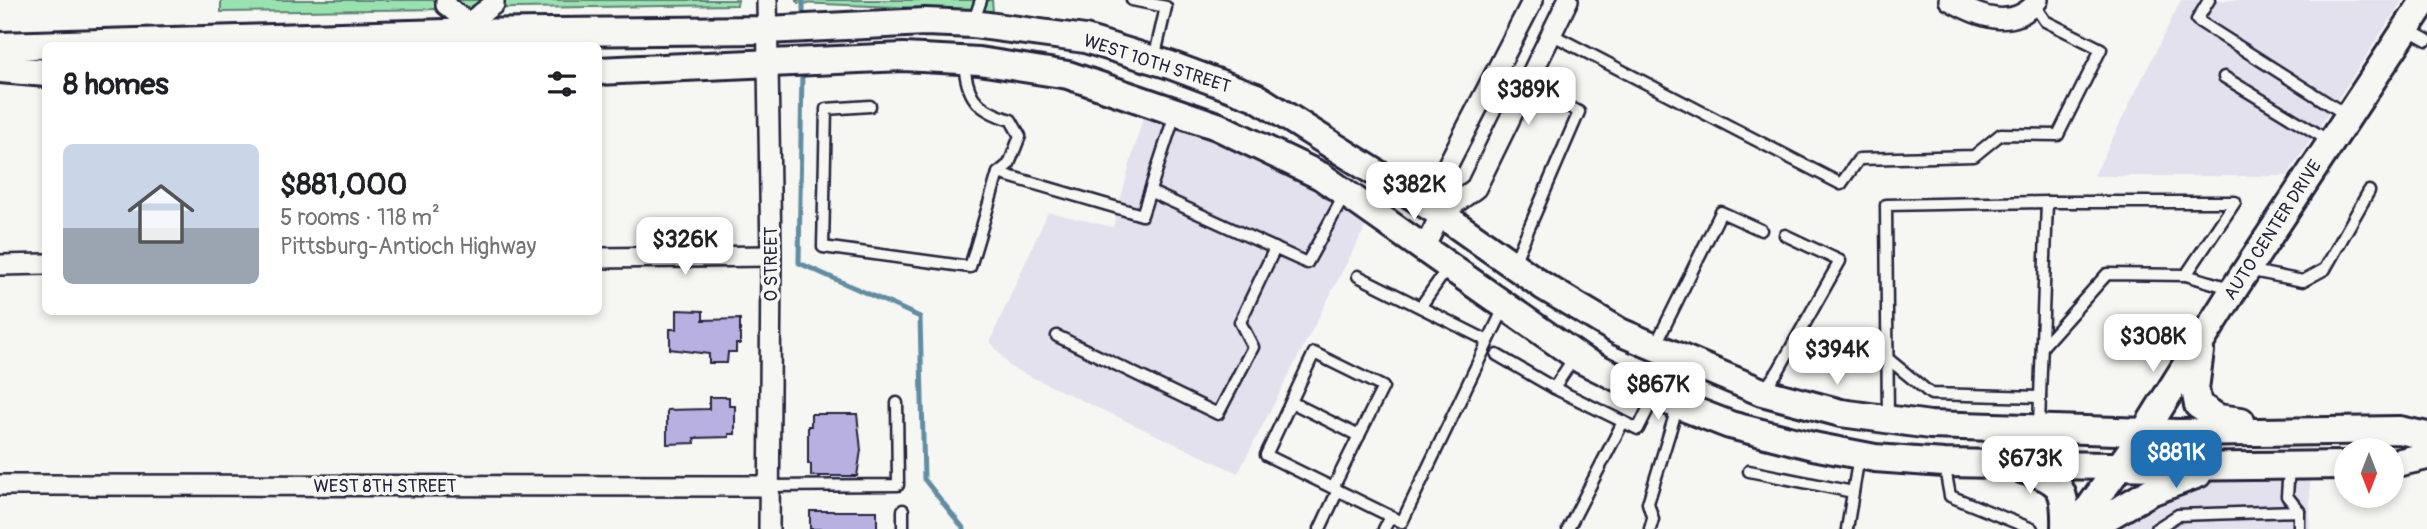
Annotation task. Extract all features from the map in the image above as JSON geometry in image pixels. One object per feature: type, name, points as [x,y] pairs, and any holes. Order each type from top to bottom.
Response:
[{"type":"main road","name":"AUTO CENTER DRIVE","points":[[2074,529],[2145,431],[2348,116],[2417,34],[2425,0]]},
{"type":"main road","name":"WEST 10TH STREET","points":[[156,42],[767,30],[925,22],[977,12],[1085,39],[1154,60],[1256,97],[1441,214],[1513,265],[1609,326],[1762,392],[1841,413],[1930,425],[2145,431],[2315,429]]},
{"type":"main road","name":"WEST 10TH STREET","points":[[0,46],[42,45]]},
{"type":"main road","points":[[602,71],[904,57],[964,60],[1068,75],[1229,131],[1321,176],[1576,356],[1666,400],[1730,425],[1859,455],[1944,463],[2334,465]]},
{"type":"main road","points":[[0,69],[42,74]]},
{"type":"main road","points":[[0,77],[42,74]]},
{"type":"main road","points":[[2201,342],[2195,389],[2198,405],[2218,418],[2315,429],[2399,430],[2427,436]]},
{"type":"main road","points":[[2404,461],[2427,456]]},
{"type":"main road","points":[[1998,464],[2046,476],[2061,488],[2065,503],[2065,529]]},
{"type":"main road","points":[[2087,529],[2165,484],[2233,466]]},
{"type":"street","points":[[446,0],[446,5],[469,34],[494,4],[494,0]]},
{"type":"street","name":"O STREET","points":[[767,0],[771,256],[769,529]]},
{"type":"street","points":[[1424,248],[1441,214],[1443,174],[1533,0]]},
{"type":"street","points":[[1441,214],[1476,188],[1569,0]]},
{"type":"street","points":[[1949,0],[1973,14],[1991,19],[2008,19],[2036,2]]},
{"type":"street","points":[[602,258],[771,256]]},
{"type":"street","points":[[0,265],[42,264]]},
{"type":"street","name":"WEST 8TH STREET","points":[[0,485],[769,486]]},
{"type":"lane","points":[[1132,0],[1166,7],[1154,60]]},
{"type":"lane","points":[[2209,0],[2197,20],[2348,116]]},
{"type":"lane","points":[[1551,34],[1841,184],[1859,159],[1974,156],[2001,134],[2058,135],[2101,50],[2045,21],[2036,2]]},
{"type":"lane","points":[[870,106],[826,109],[822,247],[970,267],[998,173],[1009,164],[1020,136],[1011,120],[986,113],[965,83],[964,60]]},
{"type":"lane","points":[[2224,77],[2331,142]]},
{"type":"lane","points":[[1513,265],[1579,112],[1527,83]]},
{"type":"lane","points":[[998,173],[1142,215],[1176,111]]},
{"type":"lane","points":[[2042,347],[2107,274],[2303,281],[2325,269],[2369,191]]},
{"type":"lane","points":[[1151,192],[1307,262],[1345,193]]},
{"type":"lane","points":[[2038,428],[2047,202]]},
{"type":"lane","points":[[1888,419],[1886,205],[2235,202],[2186,275]]},
{"type":"lane","points":[[1655,348],[1721,212],[1761,230]]},
{"type":"lane","points":[[1762,392],[1778,371],[1840,261],[1785,234]]},
{"type":"lane","points":[[1057,336],[1219,414],[1253,347],[1240,322],[1275,248]]},
{"type":"lane","points":[[1421,306],[1449,266]]},
{"type":"lane","points":[[1358,276],[1488,341]]},
{"type":"lane","points":[[1320,529],[1336,489],[1359,436],[1383,387],[1314,353],[1266,455],[1336,489],[1391,516],[1402,522],[1505,305]]},
{"type":"lane","points":[[1497,355],[1554,388],[1638,429],[1666,400]]},
{"type":"lane","points":[[1554,388],[1576,356]]},
{"type":"lane","points":[[1887,358],[1931,394],[2040,397]]},
{"type":"lane","points":[[1650,529],[1653,519],[1648,503],[1666,400]]},
{"type":"lane","points":[[1291,402],[1359,436]]},
{"type":"lane","points":[[769,486],[898,485],[897,403]]},
{"type":"lane","points":[[1568,529],[1623,422]]},
{"type":"lane","points":[[1847,529],[1859,455]]},
{"type":"lane","points":[[1944,463],[1950,496],[2032,529]]},
{"type":"lane","points":[[2289,466],[2287,496],[2300,512],[2300,529]]},
{"type":"lane","points":[[1749,471],[1853,492]]},
{"type":"lane","points":[[903,510],[903,529]]},
{"type":"lane","points":[[2156,529],[2178,515],[2300,512]]},
{"type":"lane","points":[[1384,529],[1391,516]]},
{"type":"shaded area","points":[[2181,0],[2403,0],[2287,176],[2094,176]]},
{"type":"shaded area","points":[[1146,106],[1263,155],[1369,220],[1238,473],[1010,367],[990,341],[1048,212],[1113,227]]},
{"type":"shaded area","points":[[2310,476],[2310,529],[2114,529],[2143,502],[2211,478]]},
{"type":"green space","points":[[221,0],[738,0],[737,5],[221,12]]},
{"type":"green space","points":[[796,0],[992,0],[993,11],[798,3]]},
{"type":"building","points":[[677,310],[703,311],[703,320],[740,319],[740,344],[736,344],[736,352],[728,352],[727,363],[709,363],[709,354],[670,349],[670,329],[677,329]]},
{"type":"building","points":[[709,397],[729,397],[729,406],[735,406],[735,434],[729,434],[729,437],[694,438],[695,443],[667,444],[667,410],[709,409]]},
{"type":"building","points":[[811,414],[857,414],[861,450],[857,476],[811,476],[811,464],[808,464],[808,426],[811,426]]},
{"type":"building","points":[[810,511],[877,511],[877,529],[810,529]]},
{"type":"waterway","points":[[803,0],[803,21]]},
{"type":"waterway","points":[[802,70],[799,263],[920,317],[924,479],[964,529]]}]
